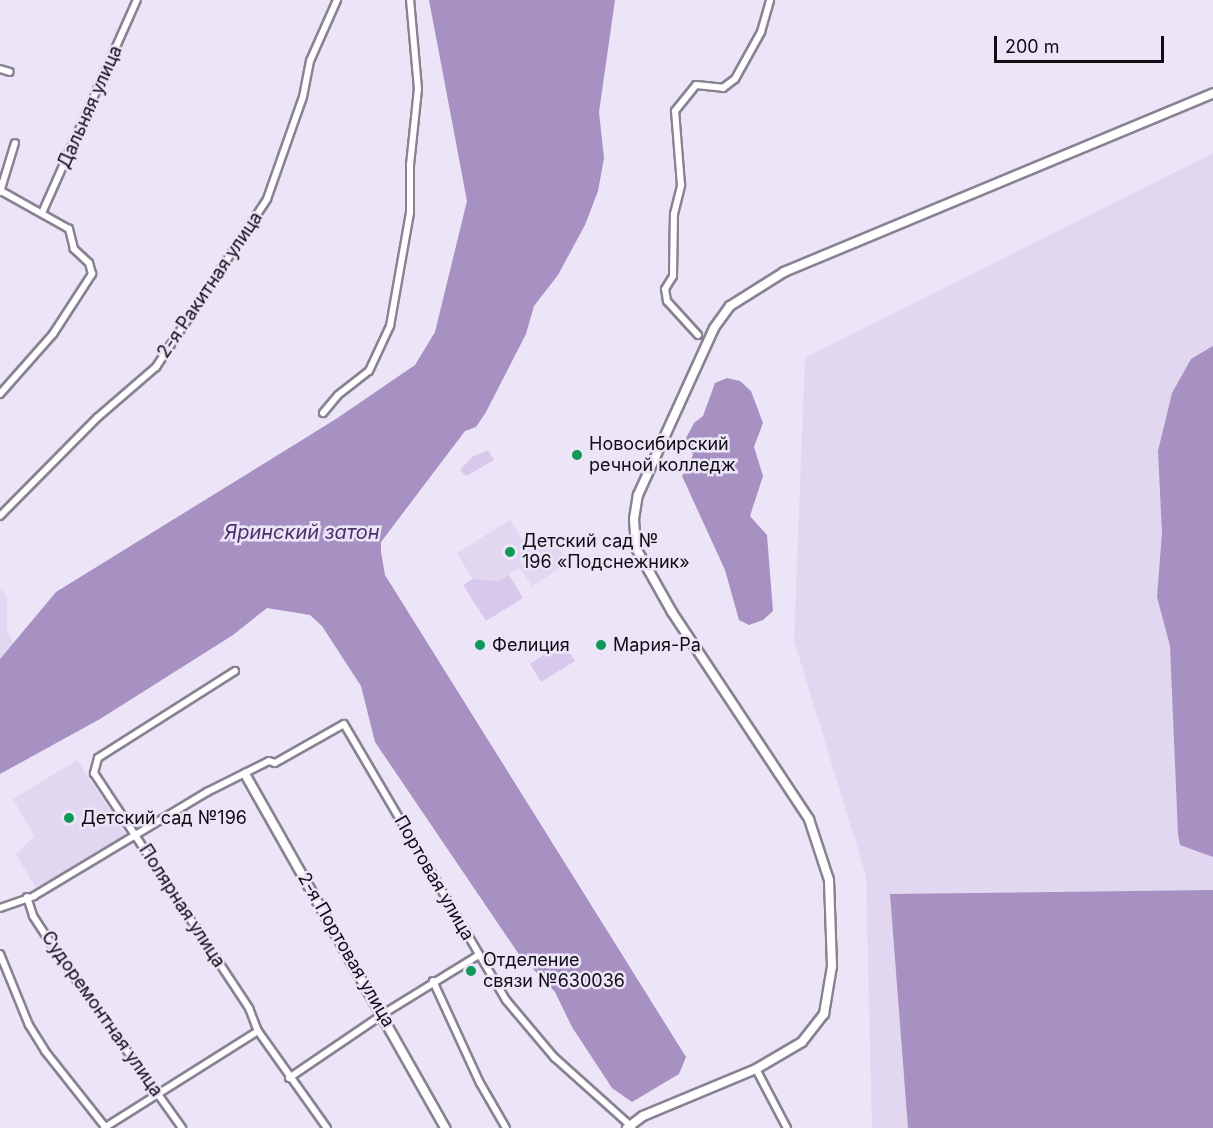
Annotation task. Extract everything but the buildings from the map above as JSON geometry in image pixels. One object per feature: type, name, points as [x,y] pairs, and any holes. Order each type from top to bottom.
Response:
[{"type":"street","name":"Дальняя улица","points":[[42,213],[137,0]]},
{"type":"street","name":"2-я Ракитная улица","points":[[0,516],[98,417],[156,367],[267,199],[303,97],[310,61],[337,0]]},
{"type":"street","points":[[323,413],[338,395],[369,371],[390,326],[410,213],[410,165],[417,89],[410,0]]},
{"type":"street","points":[[698,335],[667,301],[665,289],[673,276],[674,214],[681,185],[675,111],[696,85],[723,88],[735,79],[761,32],[770,0]]},
{"type":"street","points":[[0,69],[10,72]]},
{"type":"street","points":[[630,1127],[659,1108],[756,1069],[802,1042],[824,1014],[833,932],[829,880],[809,819],[642,563],[634,530],[643,483],[714,328],[730,306],[784,272],[1213,93]]},
{"type":"street","points":[[0,394],[38,352],[91,279],[92,269],[74,249],[69,229],[1,192],[15,143]]},
{"type":"street","name":"Полярная улица","points":[[235,671],[94,763],[100,784],[249,1008],[258,1031],[289,1078],[327,1128]]},
{"type":"street","name":"Портовая улица","points":[[245,774],[269,761],[275,763],[344,724],[506,1000],[554,1057],[589,1085],[621,1121],[630,1127]]},
{"type":"street","points":[[0,908],[27,897],[207,792],[245,774]]},
{"type":"street","name":"2-я Портовая улица","points":[[245,774],[445,1128]]},
{"type":"street","name":"Судоремонтная улица","points":[[27,897],[33,915],[58,954],[182,1128]]},
{"type":"street","points":[[0,954],[29,1025],[45,1051],[105,1128],[159,1096],[258,1031]]},
{"type":"street","points":[[289,1078],[382,1014],[479,956]]},
{"type":"street","points":[[434,981],[480,1083],[506,1128]]},
{"type":"street","points":[[756,1069],[787,1128]]},
{"type":"shaded area","points":[[1213,153],[1213,1128],[872,1128],[866,876],[794,640],[805,358]]},
{"type":"shaded area","points":[[488,450],[494,460],[466,476],[460,470],[472,457]]},
{"type":"shaded area","name":"Детский сад № 196 «Подснежник»","points":[[510,520],[529,551],[552,537],[568,563],[532,586],[520,568],[499,581],[473,580],[457,553]]},
{"type":"shaded area","points":[[509,575],[523,598],[486,621],[463,585],[473,579],[499,581]]},
{"type":"shaded area","points":[[0,589],[7,596],[7,630],[13,643],[0,659]]},
{"type":"shaded area","points":[[563,642],[575,661],[541,682],[530,664]]},
{"type":"shaded area","name":"Детский сад №196","points":[[77,760],[128,838],[37,890],[16,854],[34,836],[13,799]]},
{"type":"water","name":"Яринский затон","points":[[429,0],[615,0],[599,112],[604,158],[598,191],[585,225],[558,275],[534,306],[526,334],[486,412],[476,427],[465,431],[381,542],[381,552],[385,575],[686,1057],[679,1074],[632,1102],[612,1088],[572,1027],[555,992],[518,953],[375,742],[361,686],[322,626],[310,615],[267,608],[233,635],[100,719],[0,774],[0,659],[56,592],[336,419],[415,365],[435,332],[467,201]]},
{"type":"water","points":[[1213,346],[1213,857],[1180,845],[1170,646],[1157,597],[1162,533],[1158,451],[1172,393],[1191,359]]},
{"type":"water","points":[[727,378],[740,381],[751,391],[763,423],[754,447],[763,476],[750,516],[767,535],[773,611],[763,620],[749,625],[739,620],[725,570],[682,476],[693,455],[686,438],[694,423],[703,416],[715,383]]},
{"type":"water","points":[[1213,890],[1213,1128],[908,1128],[890,894]]},
{"type":"place","name":"Новосибирский речной колледж","points":[[577,455]]},
{"type":"place","name":"Детский сад № 196 «Подснежник»","points":[[510,552]]},
{"type":"place","name":"Фелиция","points":[[480,645]]},
{"type":"place","name":"Мария-Ра","points":[[601,645]]},
{"type":"place","name":"Детский сад №196","points":[[69,818]]},
{"type":"place","name":"Отделение связи №630036","points":[[471,971]]}]
